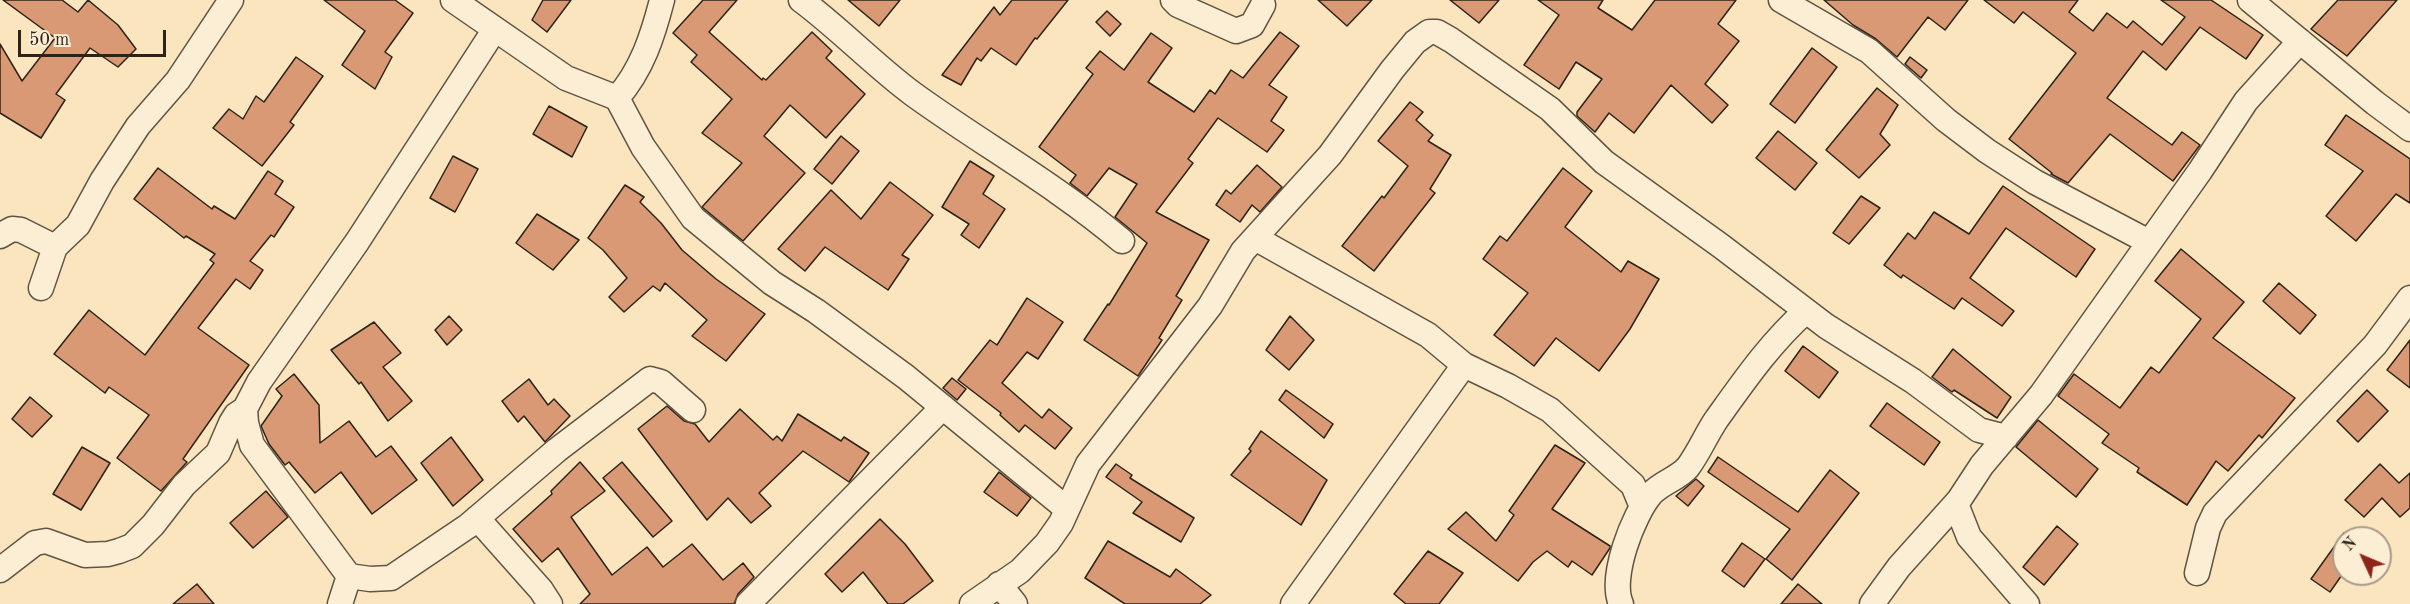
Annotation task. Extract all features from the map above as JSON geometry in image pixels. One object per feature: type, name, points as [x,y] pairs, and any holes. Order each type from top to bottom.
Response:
[{"type":"street","points":[[40,288],[55,247],[78,225],[102,181],[138,126],[178,80],[231,0]]},
{"type":"street","points":[[453,0],[566,78],[617,98],[643,147],[693,218],[772,283],[816,311],[943,407],[1067,509]]},
{"type":"street","points":[[617,98],[630,83],[653,36],[662,0]]},
{"type":"street","points":[[801,0],[843,33],[894,80],[1076,203],[1122,241]]},
{"type":"street","points":[[1173,0],[1178,5],[1236,31],[1252,25],[1263,5]]},
{"type":"street","points":[[1781,0],[1869,51],[1946,120],[1987,151],[2035,182],[2149,242]]},
{"type":"street","points":[[2250,0],[2410,129]]},
{"type":"street","points":[[0,570],[35,543],[46,541],[85,555],[108,554],[127,549],[153,525],[184,485],[218,453],[236,415],[245,409],[259,382],[357,242],[495,29]]},
{"type":"street","points":[[972,604],[1020,571],[1047,543],[1061,523],[1088,464],[1210,306],[1243,250],[1330,155],[1415,42],[1429,32],[1437,32],[1550,109],[1604,162],[1721,246],[1826,326],[1912,381],[1979,430],[2006,437]]},
{"type":"street","points":[[1872,604],[1899,567],[1956,504],[1986,460],[2041,395],[2200,171],[2246,101],[2300,41]]},
{"type":"street","points":[[0,236],[12,229],[21,230],[55,247]]},
{"type":"street","points":[[1255,238],[1428,335],[1464,365],[1550,410],[1637,496]]},
{"type":"street","points":[[2197,573],[2208,528],[2215,513],[2375,345],[2410,298]]},
{"type":"street","points":[[1637,496],[1680,475],[1688,467],[1715,422],[1773,342],[1806,311]]},
{"type":"street","points":[[1293,604],[1464,365]]},
{"type":"street","points":[[245,409],[252,445],[349,576],[370,579],[392,578],[477,518],[557,450],[650,379],[662,382],[693,410]]},
{"type":"street","points":[[748,604],[943,407]]},
{"type":"street","points":[[1979,430],[1986,460]]},
{"type":"street","points":[[218,453],[258,453]]},
{"type":"street","points":[[1613,598],[1637,496]]},
{"type":"street","points":[[1956,504],[1969,537],[2027,604]]},
{"type":"street","points":[[477,518],[541,590],[550,604]]},
{"type":"street","points":[[340,604],[349,576]]},
{"type":"street","points":[[999,584],[1015,604]]},
{"type":"building","points":[[3,0],[62,0],[78,12],[88,0],[118,25],[136,49],[118,67],[90,48],[56,94],[65,100],[41,138],[0,113],[0,44],[22,81],[55,38]]},
{"type":"building","points":[[324,0],[395,0],[413,13],[385,52],[392,57],[375,89],[342,65],[365,31]]},
{"type":"building","points":[[543,0],[571,0],[547,32],[532,20]]},
{"type":"building","points":[[703,0],[737,0],[709,32],[762,80],[763,78],[766,80],[812,32],[832,51],[826,58],[865,94],[826,138],[790,105],[764,136],[805,173],[743,241],[702,207],[742,163],[702,133],[732,99],[691,62],[697,55],[673,33]]},
{"type":"building","points":[[848,0],[900,0],[879,26]]},
{"type":"building","points":[[1012,0],[1068,0],[1037,39],[1035,38],[1016,65],[991,48],[981,61],[977,58],[961,85],[942,75],[994,7],[1000,15]]},
{"type":"building","points":[[1318,0],[1372,0],[1347,26]]},
{"type":"building","points":[[1450,0],[1499,0],[1479,23]]},
{"type":"building","points":[[1538,0],[1603,0],[1598,8],[1632,30],[1655,0],[1736,0],[1718,24],[1739,41],[1705,84],[1728,105],[1712,123],[1671,85],[1634,133],[1609,113],[1595,132],[1577,116],[1577,112],[1602,79],[1576,62],[1559,89],[1524,65],[1559,15]]},
{"type":"building","points":[[1824,0],[1968,0],[1945,30],[1928,17],[1897,57],[1876,39],[1853,25]]},
{"type":"building","points":[[1984,0],[2078,0],[2069,12],[2093,31],[2107,13],[2127,28],[2133,21],[2162,45],[2185,17],[2161,0],[2211,0],[2263,35],[2246,59],[2200,27],[2166,70],[2143,51],[2107,98],[2172,145],[2182,132],[2200,145],[2173,181],[2110,134],[2068,183],[2051,174],[2009,139],[2076,53],[2023,12],[2014,23]]},
{"type":"building","points":[[2338,0],[2397,0],[2347,56],[2311,29]]},
{"type":"building","points":[[1107,11],[1121,24],[1110,36],[1096,22]]},
{"type":"building","points":[[1280,32],[1299,46],[1269,85],[1287,97],[1271,121],[1284,130],[1267,152],[1218,118],[1188,159],[1193,163],[1156,212],[1209,240],[1176,296],[1182,300],[1159,338],[1162,340],[1138,376],[1084,340],[1109,305],[1147,243],[1115,217],[1137,184],[1109,168],[1087,196],[1070,183],[1076,175],[1039,147],[1093,74],[1086,68],[1100,51],[1124,70],[1151,33],[1172,48],[1148,82],[1194,112],[1210,90],[1215,94],[1231,70],[1243,78]]},
{"type":"building","points":[[1812,48],[1837,67],[1795,123],[1770,104]]},
{"type":"building","points":[[296,57],[323,76],[290,122],[294,125],[262,166],[213,128],[229,109],[243,119],[256,96],[264,102]]},
{"type":"building","points":[[1910,57],[1927,70],[1921,78],[1905,64]]},
{"type":"building","points":[[1877,88],[1898,105],[1880,134],[1890,145],[1859,178],[1826,150]]},
{"type":"building","points":[[1410,102],[1423,112],[1416,120],[1433,135],[1428,141],[1451,155],[1430,189],[1435,193],[1374,271],[1342,246],[1382,196],[1384,198],[1408,166],[1378,141]]},
{"type":"building","points":[[549,106],[587,127],[572,157],[533,134]]},
{"type":"building","points":[[2346,115],[2410,159],[2410,203],[2396,194],[2356,241],[2326,216],[2363,171],[2325,145]]},
{"type":"building","points":[[1778,131],[1817,163],[1795,190],[1756,158]]},
{"type":"building","points":[[841,136],[859,151],[832,184],[814,169]]},
{"type":"building","points":[[453,156],[478,169],[455,212],[430,198]]},
{"type":"building","points":[[970,161],[994,176],[983,194],[1005,209],[979,248],[961,235],[969,224],[942,207]]},
{"type":"building","points":[[1257,165],[1282,187],[1260,212],[1252,205],[1240,222],[1216,205],[1226,190],[1231,194]]},
{"type":"building","points":[[158,168],[212,209],[214,206],[235,219],[268,171],[283,181],[275,194],[294,207],[274,237],[271,235],[250,261],[263,270],[250,289],[236,279],[198,328],[249,365],[183,459],[187,462],[161,491],[117,458],[149,415],[109,387],[105,393],[54,354],[89,310],[145,355],[214,263],[210,260],[215,254],[186,236],[184,238],[134,199]]},
{"type":"building","points":[[1563,168],[1592,191],[1565,227],[1621,272],[1628,261],[1659,279],[1630,329],[1599,371],[1556,338],[1534,366],[1494,335],[1528,293],[1483,259],[1500,236],[1507,241]]},
{"type":"building","points":[[890,182],[933,215],[902,255],[909,259],[888,290],[825,247],[805,271],[778,249],[831,190],[861,219]]},
{"type":"building","points":[[625,185],[644,197],[640,202],[661,223],[682,250],[716,279],[765,314],[726,361],[692,336],[707,320],[665,283],[660,291],[653,286],[624,312],[609,297],[627,278],[603,250],[588,238]]},
{"type":"building","points":[[2003,186],[2095,249],[2076,277],[2006,228],[1970,278],[2014,311],[2002,326],[1962,298],[1954,309],[1903,275],[1901,278],[1884,265],[1908,233],[1915,239],[1934,212],[1969,234]]},
{"type":"building","points":[[1861,196],[1880,208],[1849,244],[1833,233]]},
{"type":"building","points":[[537,214],[579,240],[553,270],[516,243]]},
{"type":"building","points":[[2181,249],[2244,302],[2213,338],[2295,398],[2262,438],[2259,435],[2228,471],[2216,461],[2187,505],[2137,472],[2139,468],[2102,443],[2109,434],[2058,396],[2074,374],[2120,408],[2151,367],[2159,373],[2201,319],[2155,281]]},
{"type":"building","points":[[2279,283],[2316,315],[2300,334],[2263,301]]},
{"type":"building","points":[[1027,298],[1063,322],[1038,359],[1027,352],[1002,383],[1042,418],[1049,409],[1072,428],[1055,449],[1025,425],[1019,432],[1000,415],[1001,413],[958,380],[990,340],[997,345]]},
{"type":"building","points":[[449,316],[462,330],[447,345],[435,330]]},
{"type":"building","points":[[1290,316],[1314,340],[1289,370],[1266,350]]},
{"type":"building","points":[[374,322],[401,353],[383,367],[412,401],[388,421],[361,382],[359,384],[331,350]]},
{"type":"building","points":[[2410,340],[2410,388],[2387,370]]},
{"type":"building","points":[[1803,346],[1838,372],[1819,398],[1785,371]]},
{"type":"building","points":[[1953,349],[2011,397],[1997,418],[1954,390],[1952,392],[1932,377]]},
{"type":"building","points":[[294,374],[319,405],[320,443],[349,421],[376,457],[391,446],[417,480],[372,514],[341,472],[315,493],[289,462],[285,465],[269,444],[261,426],[282,396],[276,389]]},
{"type":"building","points":[[952,378],[966,389],[957,400],[943,388]]},
{"type":"building","points":[[529,379],[548,405],[554,399],[570,416],[545,442],[524,416],[518,422],[502,401]]},
{"type":"building","points":[[1286,390],[1333,424],[1324,438],[1279,400]]},
{"type":"building","points":[[2367,390],[2388,411],[2358,442],[2337,421]]},
{"type":"building","points":[[30,397],[52,416],[32,437],[12,419]]},
{"type":"building","points":[[1887,403],[1940,442],[1924,465],[1870,426]]},
{"type":"building","points":[[667,406],[684,421],[695,424],[709,442],[740,409],[773,440],[777,436],[782,441],[798,414],[841,441],[844,437],[869,453],[849,482],[803,451],[759,493],[771,506],[751,523],[728,498],[707,520],[638,429]]},
{"type":"building","points":[[2038,420],[2098,469],[2076,497],[2016,447]]},
{"type":"building","points":[[1261,431],[1327,480],[1301,525],[1231,475],[1251,451],[1249,449]]},
{"type":"building","points":[[451,437],[483,480],[453,506],[421,463]]},
{"type":"building","points":[[1555,445],[1585,463],[1552,509],[1610,548],[1592,575],[1572,561],[1568,567],[1547,551],[1533,562],[1518,581],[1448,529],[1466,512],[1496,541],[1514,515],[1509,511]]},
{"type":"building","points":[[82,447],[110,463],[81,510],[53,494]]},
{"type":"building","points":[[1718,457],[1798,512],[1830,470],[1859,493],[1792,580],[1766,559],[1790,529],[1708,472]]},
{"type":"building","points":[[580,462],[605,491],[571,517],[612,575],[647,547],[663,567],[692,544],[723,580],[743,563],[754,577],[738,594],[734,604],[580,604],[590,594],[558,548],[542,562],[513,529],[552,494],[551,491]]},
{"type":"building","points":[[622,462],[672,521],[653,537],[603,478]]},
{"type":"building","points":[[1116,464],[1132,475],[1130,478],[1194,518],[1181,542],[1133,513],[1142,502],[1106,477]]},
{"type":"building","points":[[2380,464],[2399,483],[2410,473],[2410,508],[2400,517],[2382,498],[2364,517],[2345,500]]},
{"type":"building","points":[[999,472],[1031,498],[1017,516],[984,492]]},
{"type":"building","points":[[1696,479],[1704,486],[1688,506],[1676,496]]},
{"type":"building","points":[[266,491],[288,517],[253,548],[230,523]]},
{"type":"building","points":[[880,519],[905,544],[933,581],[903,604],[888,604],[863,572],[842,592],[825,574]]},
{"type":"building","points":[[2057,526],[2078,544],[2044,585],[2023,567]]},
{"type":"building","points":[[1108,541],[1170,577],[1176,569],[1211,595],[1200,604],[1125,604],[1085,578]]},
{"type":"building","points":[[1742,543],[1765,559],[1744,587],[1722,571]]},
{"type":"building","points":[[2332,550],[2332,586],[2334,586],[2330,592],[2311,579]]},
{"type":"building","points":[[1428,551],[1463,573],[1439,604],[1406,604],[1394,594]]},
{"type":"building","points":[[197,584],[214,604],[173,604]]},
{"type":"building","points":[[1798,584],[1822,604],[1781,604]]}]
